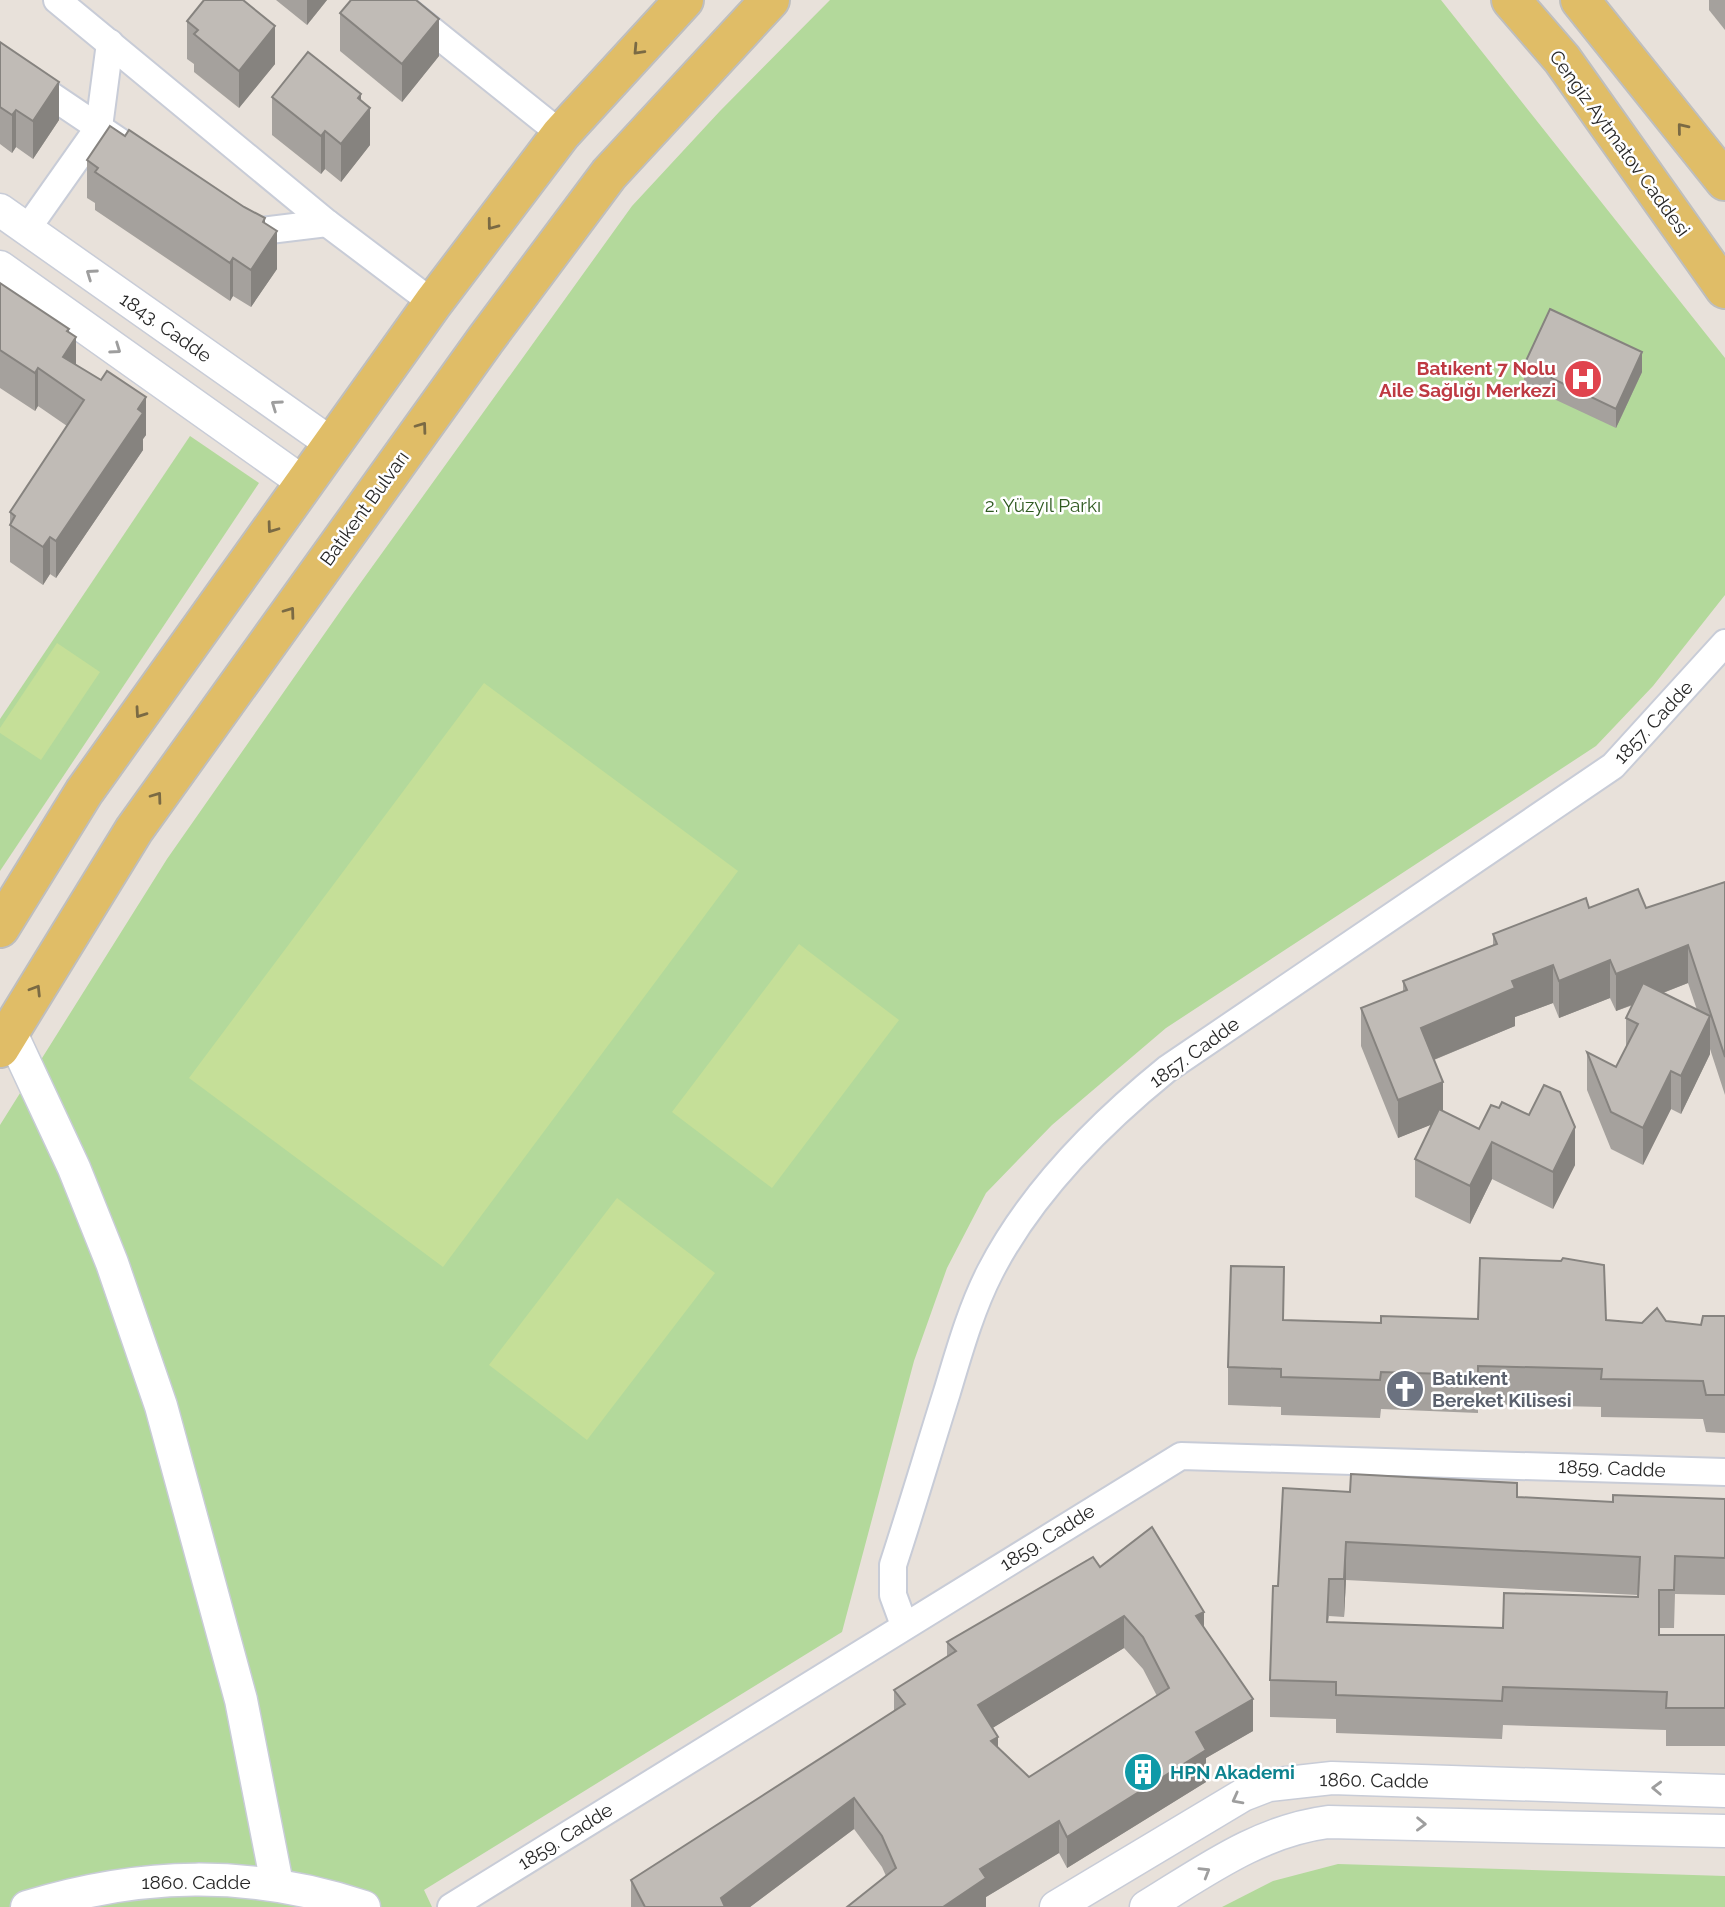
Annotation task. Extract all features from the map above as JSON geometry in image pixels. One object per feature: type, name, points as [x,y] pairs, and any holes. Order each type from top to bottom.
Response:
[{"type":"main road","points":[[0,928],[84,792],[433,303],[561,134],[684,0]]},
{"type":"main road","name":"Batıkent Bulvarı","points":[[5,1039],[134,830],[486,338],[609,174],[770,0]]},
{"type":"main road","name":"Cengiz Aytmatov Caddesi","points":[[1511,0],[1562,59],[1725,289]]},
{"type":"main road","points":[[1580,0],[1725,181]]},
{"type":"street","points":[[57,0],[327,223],[433,303]]},
{"type":"street","points":[[394,0],[561,134]]},
{"type":"street","points":[[27,229],[99,127],[110,43]]},
{"type":"street","points":[[0,61],[154,165]]},
{"type":"street","points":[[220,209],[253,232],[327,223]]},
{"type":"street","name":"1843. Cadde","points":[[0,210],[332,444]]},
{"type":"street","points":[[0,267],[304,483]]},
{"type":"street","name":"1857. Cadde","points":[[905,1625],[893,1595],[893,1564],[965,1333],[989,1273],[1015,1228],[1041,1194],[1128,1100],[1167,1069],[1613,766],[1725,643]]},
{"type":"street","points":[[5,1039],[74,1168],[112,1263],[161,1406],[241,1700],[277,1884]]},
{"type":"street","name":"1859. Cadde","points":[[452,1907],[1181,1457],[1725,1472]]},
{"type":"street","name":"1860. Cadde","points":[[1056,1907],[1220,1808],[1269,1785],[1332,1778],[1725,1791]]},
{"type":"street","points":[[1146,1907],[1251,1843],[1308,1825],[1328,1822],[1725,1831]]},
{"type":"street","name":"1860. Cadde","points":[[27,1907],[70,1894],[145,1880],[215,1879],[277,1884],[322,1893],[364,1907]]},
{"type":"green space","name":"2. Yüzyıl Parkı","points":[[830,0],[1441,0],[1725,358],[1725,595],[1653,686],[1596,746],[1166,1028],[1052,1125],[986,1193],[947,1268],[914,1361],[842,1632],[424,1890],[432,1907],[0,1907],[0,1125],[167,859],[346,603],[632,206],[720,111]]},
{"type":"green space","points":[[190,436],[259,483],[0,871],[0,719]]},
{"type":"green space","points":[[57,643],[100,672],[41,760],[0,733],[0,728]]},
{"type":"green space","points":[[484,683],[738,871],[443,1267],[189,1078]]},
{"type":"green space","points":[[799,944],[899,1020],[772,1188],[672,1112]]},
{"type":"green space","points":[[617,1198],[715,1273],[587,1440],[489,1365]]},
{"type":"green space","points":[[1338,1864],[1725,1876],[1725,1907],[1222,1907],[1273,1881]]},
{"type":"building","points":[[204,0],[243,0],[275,26],[239,71],[194,34],[198,30],[187,21]]},
{"type":"building","points":[[351,0],[416,0],[439,19],[402,64],[340,13]]},
{"type":"building","points":[[0,42],[59,82],[33,121],[16,110],[12,115],[0,107]]},
{"type":"building","points":[[308,52],[361,94],[358,98],[370,108],[341,144],[325,131],[321,136],[272,97]]},
{"type":"building","points":[[110,126],[125,136],[129,130],[244,207],[265,218],[263,222],[277,231],[251,270],[233,258],[230,263],[95,172],[98,168],[87,160]]},
{"type":"building","points":[[0,283],[69,329],[67,331],[76,337],[63,357],[101,380],[107,371],[146,397],[138,409],[143,413],[56,541],[50,537],[43,547],[10,525],[15,516],[10,512],[84,400],[38,368],[35,373],[0,350]]},
{"type":"building","name":"Batıkent 7 Nolu Aile Sağlığı Merkezi","points":[[1550,309],[1642,352],[1616,409],[1524,365]]},
{"type":"building","points":[[1725,882],[1725,1057],[1688,945],[1616,974],[1610,960],[1559,981],[1553,965],[1512,981],[1515,988],[1421,1028],[1443,1082],[1398,1100],[1361,1008],[1407,990],[1403,981],[1497,944],[1493,934],[1586,898],[1589,908],[1638,889],[1646,908]]},
{"type":"building","points":[[1643,983],[1710,1016],[1681,1076],[1671,1071],[1643,1128],[1611,1112],[1587,1052],[1616,1067],[1638,1024],[1626,1018]]},
{"type":"building","points":[[1544,1085],[1560,1092],[1575,1127],[1553,1172],[1492,1142],[1470,1186],[1415,1159],[1439,1109],[1479,1129],[1491,1105],[1499,1108],[1502,1102],[1529,1115]]},
{"type":"building","points":[[1480,1258],[1561,1261],[1563,1258],[1604,1265],[1606,1320],[1642,1323],[1657,1308],[1666,1321],[1701,1325],[1703,1316],[1725,1316],[1725,1395],[1706,1395],[1703,1381],[1601,1379],[1602,1369],[1478,1366],[1478,1375],[1381,1372],[1380,1380],[1281,1377],[1281,1369],[1228,1367],[1231,1266],[1284,1267],[1283,1320],[1381,1323],[1381,1316],[1478,1319]]},
{"type":"building","points":[[1351,1474],[1517,1483],[1517,1497],[1613,1502],[1613,1495],[1725,1499],[1725,1558],[1675,1556],[1674,1590],[1659,1590],[1659,1635],[1725,1635],[1725,1708],[1666,1708],[1667,1692],[1503,1687],[1502,1701],[1336,1695],[1336,1682],[1270,1680],[1273,1586],[1278,1586],[1283,1488],[1350,1492]],"holes":[[[1346,1542],[1640,1557],[1638,1597],[1504,1593],[1503,1628],[1327,1622],[1329,1579],[1344,1579]]]},
{"type":"building","points":[[1152,1527],[1204,1612],[1196,1616],[1253,1699],[1196,1732],[1206,1750],[1067,1837],[1059,1821],[980,1869],[986,1878],[943,1907],[847,1907],[896,1868],[882,1836],[854,1798],[721,1898],[725,1907],[645,1907],[631,1880],[905,1704],[894,1690],[956,1651],[947,1642],[1093,1557],[1100,1567]],"holes":[[[1124,1616],[1143,1637],[1169,1688],[1029,1777],[991,1741],[998,1737],[978,1705]]]},
{"type":"place","name":"Batıkent 7 Nolu Aile Sağlığı Merkezi","points":[[1583,379]]},
{"type":"place","name":"Batıkent Bereket Kilisesi","points":[[1405,1389]]},
{"type":"place","name":"HPN Akademi","points":[[1143,1772]]}]
